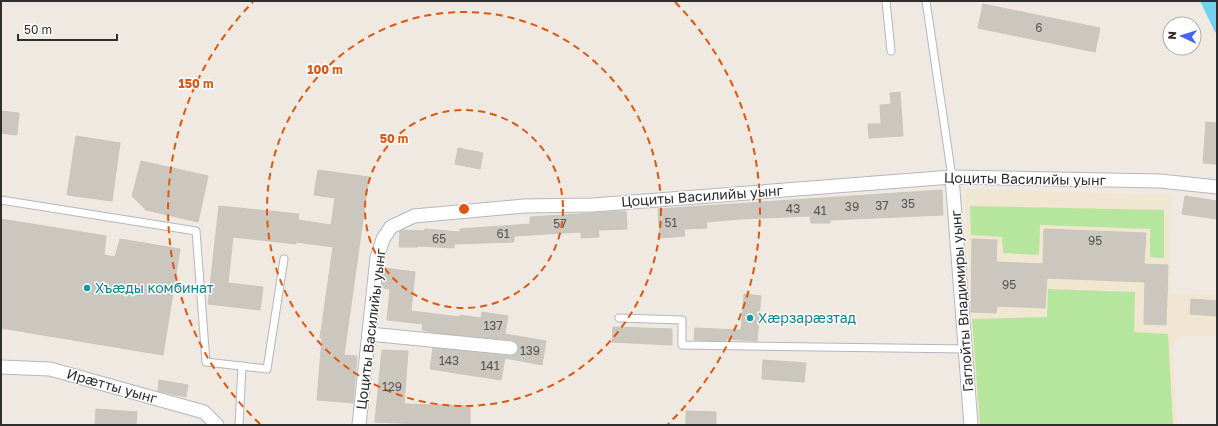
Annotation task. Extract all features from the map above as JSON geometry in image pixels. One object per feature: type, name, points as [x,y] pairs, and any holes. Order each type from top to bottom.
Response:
[{"type":"street","name":"Цоциты Василийы уынг","points":[[359,425],[377,258],[383,239],[391,227],[414,216],[524,206],[593,205],[952,177],[1160,181],[1217,187]]},
{"type":"street","name":"Гаглойты Владимиры уынг","points":[[952,177],[971,425]]},
{"type":"street","points":[[369,334],[510,348]]},
{"type":"street","name":"Ирæтты уынг","points":[[1,366],[50,369],[204,412],[217,425]]},
{"type":"lane","points":[[886,1],[891,51]]},
{"type":"lane","points":[[926,1],[952,177]]},
{"type":"lane","points":[[1,200],[196,231],[206,362],[267,369],[284,259]]},
{"type":"lane","points":[[619,318],[682,320],[682,345],[966,349]]},
{"type":"lane","points":[[240,425],[242,366]]},
{"type":"shaded area","points":[[965,189],[1171,195],[1170,293],[1217,295],[1217,336],[1180,336],[1172,345],[1177,425],[976,425]]},
{"type":"green space","points":[[970,206],[1164,210],[1164,258],[1150,257],[1150,229],[1040,225],[1039,255],[1003,253],[1002,237],[971,235]]},
{"type":"green space","points":[[1048,289],[1135,292],[1134,332],[1168,334],[1173,425],[980,425],[972,319],[1047,317]]},
{"type":"water","points":[[1200,1],[1217,1],[1217,33],[1215,32]]},
{"type":"building","points":[[983,4],[1100,28],[1095,52],[978,28]]},
{"type":"building","points":[[900,92],[903,136],[869,138],[868,124],[881,124],[880,105],[891,104],[890,93]]},
{"type":"building","points":[[1,111],[19,113],[17,135],[1,133]]},
{"type":"building","points":[[1206,122],[1217,123],[1217,164],[1203,163]]},
{"type":"building","points":[[76,136],[120,143],[112,201],[67,195]]},
{"type":"building","points":[[458,148],[483,153],[480,169],[455,164]]},
{"type":"building","points":[[141,161],[208,176],[198,222],[146,210],[132,196]]},
{"type":"building","points":[[318,170],[369,177],[344,355],[357,356],[353,403],[317,400],[322,338],[320,338],[333,247],[296,242],[296,244],[233,237],[228,283],[263,287],[260,310],[208,304],[219,206],[299,214],[298,220],[331,225],[335,198],[314,195]]},
{"type":"building","points":[[942,190],[943,215],[830,220],[830,223],[811,223],[810,216],[739,219],[706,222],[707,228],[684,229],[685,236],[660,238],[658,209]]},
{"type":"building","points":[[1185,196],[1217,201],[1217,219],[1182,214]]},
{"type":"building","points":[[626,211],[627,229],[598,230],[599,237],[581,238],[581,232],[514,236],[514,242],[454,244],[454,248],[418,246],[399,247],[400,232],[402,230],[424,231],[425,229],[460,232],[460,229],[530,224],[530,217]]},
{"type":"building","name":"Хъæды комбинат","points":[[1,219],[106,236],[104,255],[115,257],[120,239],[180,249],[163,355],[1,328]]},
{"type":"building","points":[[1044,229],[1146,233],[1144,264],[1168,265],[1166,325],[1144,324],[1145,282],[1047,278],[1045,308],[997,306],[996,313],[971,312],[972,239],[997,240],[996,262],[1043,264]]},
{"type":"building","points":[[384,268],[415,272],[411,311],[460,317],[460,315],[481,318],[482,312],[508,316],[505,334],[546,341],[542,365],[505,358],[501,380],[430,369],[433,348],[511,356],[518,352],[518,345],[512,340],[436,333],[422,330],[423,324],[387,320],[390,289],[382,288]]},
{"type":"building","name":"Хæрзарæзтад","points":[[744,294],[761,296],[757,341],[726,339],[726,341],[694,340],[695,328],[741,330]]},
{"type":"building","points":[[1191,299],[1217,301],[1216,316],[1190,314]]},
{"type":"building","points":[[613,327],[672,329],[672,345],[612,342]]},
{"type":"building","points":[[382,350],[408,351],[404,404],[470,406],[470,425],[421,425],[375,422]]},
{"type":"building","points":[[763,360],[806,363],[804,382],[762,379]]},
{"type":"building","points":[[159,380],[188,385],[186,397],[158,391]]},
{"type":"building","points":[[96,409],[137,412],[136,425],[95,425]]},
{"type":"building","points":[[686,411],[716,412],[716,425],[686,425]]},
{"type":"place","name":"Хъæды комбинат","points":[[87,288]]},
{"type":"place","name":"Хæрзарæзтад","points":[[750,318]]}]
